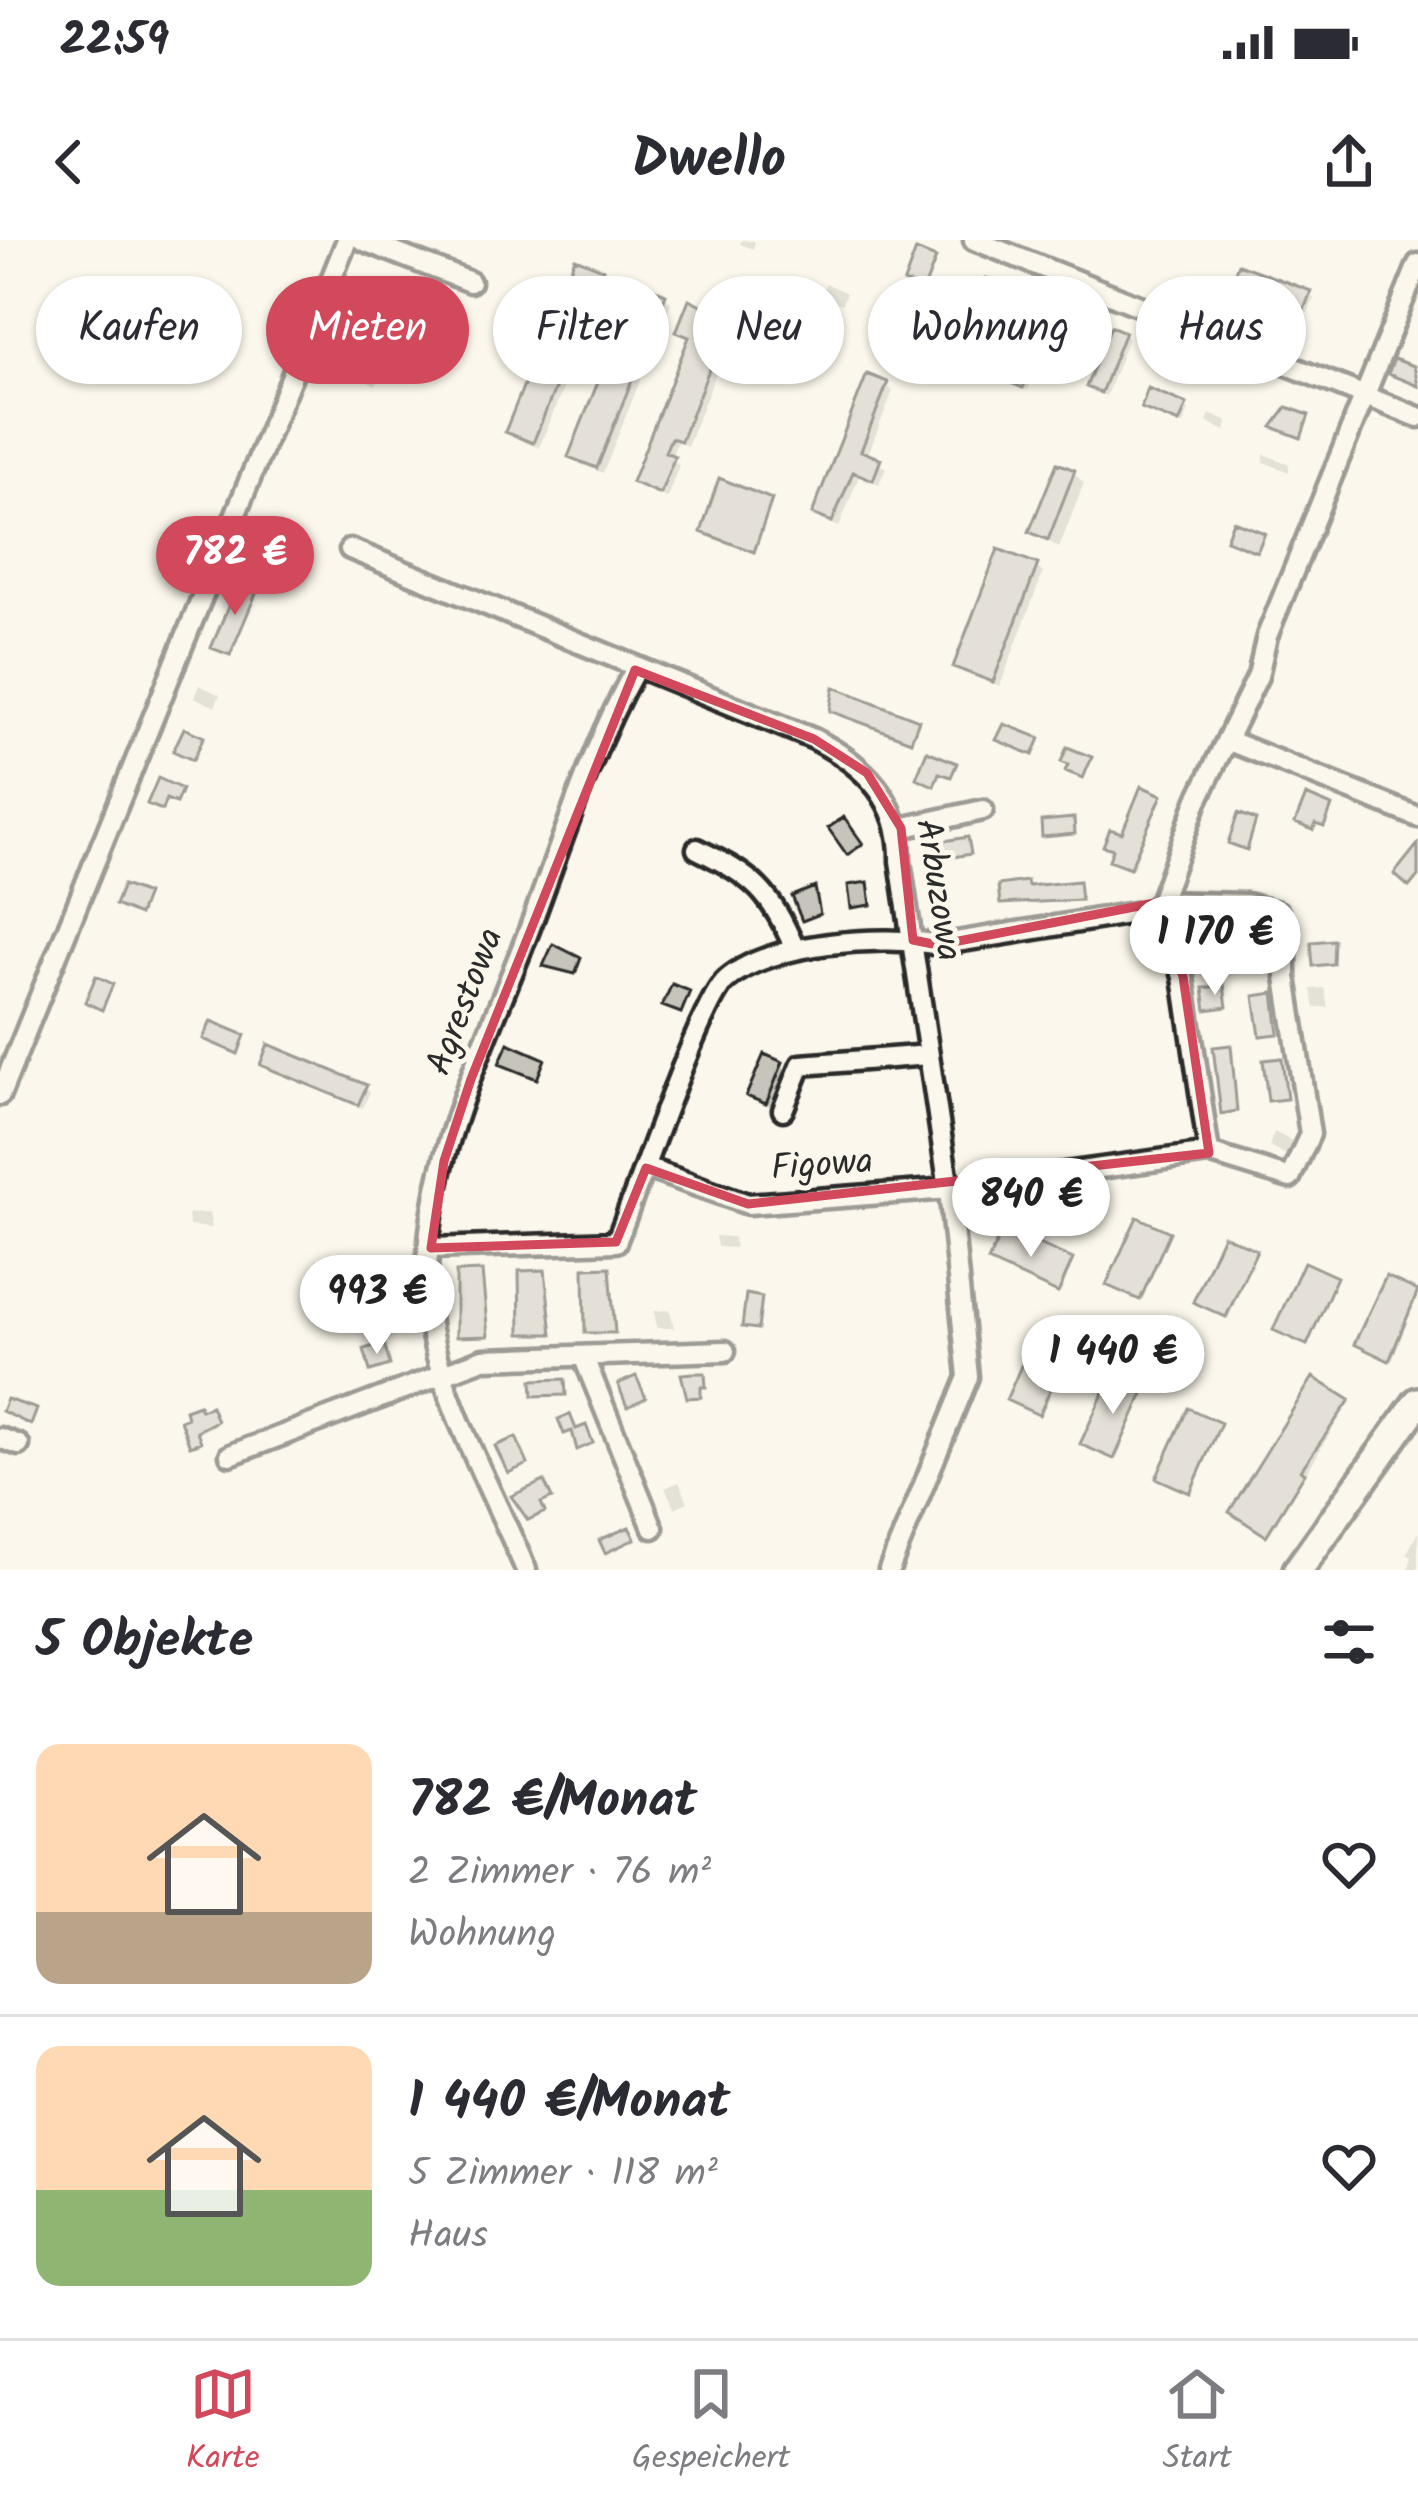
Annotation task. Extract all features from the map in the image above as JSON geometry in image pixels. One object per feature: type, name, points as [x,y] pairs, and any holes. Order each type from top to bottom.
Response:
[{"type":"main road","points":[[1298,1570],[1418,1402]]},
{"type":"street","points":[[0,1095],[347,240]]},
{"type":"street","points":[[362,240],[470,282]]},
{"type":"street","points":[[974,240],[1418,417]]},
{"type":"street","points":[[431,1248],[616,1242],[724,981],[770,954],[913,940],[938,945],[1152,910],[1160,902],[1197,801],[1229,741],[1418,264]]},
{"type":"street","name":"Arbuzowa","points":[[350,549],[842,754],[867,772],[901,828],[949,1189],[968,1377],[889,1570]]},
{"type":"street","name":"Agrestowa","points":[[526,1570],[442,1373],[428,1315],[431,1248],[444,1161],[471,1079],[635,670]]},
{"type":"street","points":[[1229,741],[1418,817]]},
{"type":"street","points":[[901,828],[983,810]]},
{"type":"street","points":[[697,849],[746,873],[775,904],[795,950]]},
{"type":"street","points":[[1160,902],[1184,976],[1208,1153]]},
{"type":"street","name":"Figowa","points":[[646,1168],[748,1204],[949,1189],[1208,1153],[1290,1178],[1310,1134],[1286,977],[1286,931],[1278,912],[1247,904],[1160,902]]},
{"type":"street","points":[[783,1110],[801,1065],[929,1055]]},
{"type":"street","points":[[230,1455],[484,1359],[725,1351]]},
{"type":"street","points":[[584,1358],[653,1528]]},
{"type":"highlighted area","points":[[635,670],[814,739],[867,773],[901,828],[913,940],[938,945],[1160,902],[1183,977],[1209,1153],[748,1204],[646,1168],[616,1242],[431,1248],[444,1161],[471,1079]]},
{"type":"building","points":[[916,250],[936,258],[929,276],[906,276]]},
{"type":"building","points":[[575,258],[603,269],[600,276],[568,276]]},
{"type":"building","points":[[1238,264],[1270,276],[1234,276]]},
{"type":"building","points":[[689,299],[693,301],[693,384],[703,384],[681,441],[671,438],[665,452],[675,456],[660,494],[632,482],[689,337],[676,332]]},
{"type":"building","points":[[1112,326],[1125,332],[1112,365]]},
{"type":"building","points":[[1394,359],[1414,366],[1418,386],[1388,374]]},
{"type":"building","points":[[868,374],[868,384],[887,384],[861,451],[881,459],[873,480],[853,472],[832,522],[812,514]]},
{"type":"building","points":[[524,384],[557,384],[533,443],[505,432]]},
{"type":"building","points":[[597,384],[630,384],[597,468],[568,457]]},
{"type":"building","points":[[1087,384],[1105,384],[1101,393]]},
{"type":"building","points":[[1148,388],[1187,404],[1179,423],[1141,408]]},
{"type":"building","points":[[1287,407],[1309,415],[1301,438],[1272,427]]},
{"type":"building","points":[[1057,463],[1075,470],[1048,540],[1029,532]]},
{"type":"building","points":[[719,478],[772,499],[754,552],[701,532]]},
{"type":"building","points":[[1233,521],[1265,533],[1257,552],[1226,540]]},
{"type":"building","points":[[258,532],[279,540],[267,568],[247,559]]},
{"type":"building","points":[[998,549],[1038,564],[993,682],[953,667]]},
{"type":"building","points":[[239,581],[258,589],[230,655],[211,648]]},
{"type":"building","points":[[834,687],[919,720],[911,741],[830,711]]},
{"type":"building","points":[[1004,724],[1040,738],[1033,755],[996,740]]},
{"type":"building","points":[[184,728],[204,737],[193,760],[173,751]]},
{"type":"building","points":[[1067,747],[1092,757],[1083,778],[1065,771],[1068,765],[1061,762]]},
{"type":"building","points":[[927,751],[957,763],[951,777],[939,773],[934,786],[916,778]]},
{"type":"building","points":[[158,778],[182,789],[176,803],[166,799],[162,810],[147,804]]},
{"type":"building","points":[[1141,786],[1162,795],[1130,868],[1109,860],[1113,849],[1103,846],[1110,829],[1122,833]]},
{"type":"building","points":[[1306,795],[1332,806],[1324,827],[1316,824],[1313,830],[1295,823]]},
{"type":"building","points":[[1238,813],[1256,820],[1247,850],[1228,843]]},
{"type":"building","points":[[844,817],[863,844],[847,855],[828,828]]},
{"type":"building","points":[[1074,818],[1075,834],[1042,837],[1041,821]]},
{"type":"building","points":[[968,837],[971,854],[935,860],[932,843]]},
{"type":"building","points":[[1418,844],[1418,876],[1409,887],[1394,874]]},
{"type":"building","points":[[1027,881],[1028,886],[1079,881],[1081,900],[1000,904],[998,885]]},
{"type":"building","points":[[868,882],[871,905],[851,908],[848,885]]},
{"type":"building","points":[[123,885],[147,894],[139,915],[115,905]]},
{"type":"building","points":[[815,887],[820,914],[802,921],[792,896]]},
{"type":"building","points":[[1334,940],[1333,964],[1313,966],[1311,942]]},
{"type":"building","points":[[553,944],[581,958],[575,974],[543,966]]},
{"type":"building","points":[[96,976],[113,984],[102,1010],[85,1002]]},
{"type":"building","points":[[672,984],[690,991],[681,1013],[662,1006]]},
{"type":"building","points":[[1224,985],[1227,1007],[1206,1010],[1203,988]]},
{"type":"building","points":[[1274,993],[1279,1034],[1260,1036],[1254,996]]},
{"type":"building","points":[[211,1021],[245,1035],[238,1054],[203,1039]]},
{"type":"building","points":[[508,1043],[545,1059],[537,1079],[499,1064]]},
{"type":"building","points":[[268,1044],[367,1085],[358,1105],[260,1065]]},
{"type":"building","points":[[1231,1045],[1237,1111],[1221,1114],[1213,1047]]},
{"type":"building","points":[[764,1054],[783,1062],[766,1104],[746,1096]]},
{"type":"building","points":[[1282,1058],[1287,1099],[1268,1101],[1263,1060]]},
{"type":"building","points":[[1137,1217],[1170,1232],[1140,1300],[1106,1285]]},
{"type":"building","points":[[1003,1228],[1073,1259],[1058,1293],[988,1261]]},
{"type":"building","points":[[1223,1235],[1257,1250],[1226,1317],[1193,1302]]},
{"type":"building","points":[[1304,1262],[1337,1277],[1307,1345],[1273,1330]]},
{"type":"building","points":[[610,1267],[615,1333],[585,1333],[584,1268]]},
{"type":"building","points":[[545,1270],[552,1334],[520,1334],[519,1271]]},
{"type":"building","points":[[482,1271],[488,1336],[456,1337],[456,1272]]},
{"type":"building","points":[[1386,1276],[1418,1291],[1389,1361],[1354,1344]]},
{"type":"building","points":[[746,1294],[762,1297],[758,1329],[742,1327]]},
{"type":"building","points":[[1037,1330],[1070,1345],[1039,1415],[1006,1400]]},
{"type":"building","points":[[384,1343],[390,1365],[370,1371],[364,1349]]},
{"type":"building","points":[[705,1373],[701,1397],[687,1398],[681,1374]]},
{"type":"building","points":[[1112,1374],[1145,1389],[1114,1459],[1080,1444]]},
{"type":"building","points":[[636,1376],[646,1398],[627,1407],[618,1384]]},
{"type":"building","points":[[1313,1377],[1350,1400],[1301,1470],[1305,1473],[1266,1536],[1229,1512]]},
{"type":"building","points":[[565,1379],[566,1395],[533,1396],[532,1380]]},
{"type":"building","points":[[7,1399],[37,1409],[31,1425],[2,1411]]},
{"type":"building","points":[[199,1405],[201,1410],[211,1406],[217,1421],[197,1431],[201,1442],[190,1446],[180,1420],[187,1417],[185,1410]]},
{"type":"building","points":[[1188,1408],[1221,1423],[1190,1493],[1156,1478]]},
{"type":"building","points":[[570,1414],[576,1429],[586,1425],[593,1443],[577,1450],[572,1431],[564,1434],[558,1419]]},
{"type":"building","points":[[516,1437],[528,1464],[508,1473],[495,1446]]},
{"type":"building","points":[[544,1481],[552,1498],[541,1503],[545,1512],[528,1520],[511,1496]]},
{"type":"building","points":[[629,1527],[635,1539],[605,1553],[599,1540]]}]
